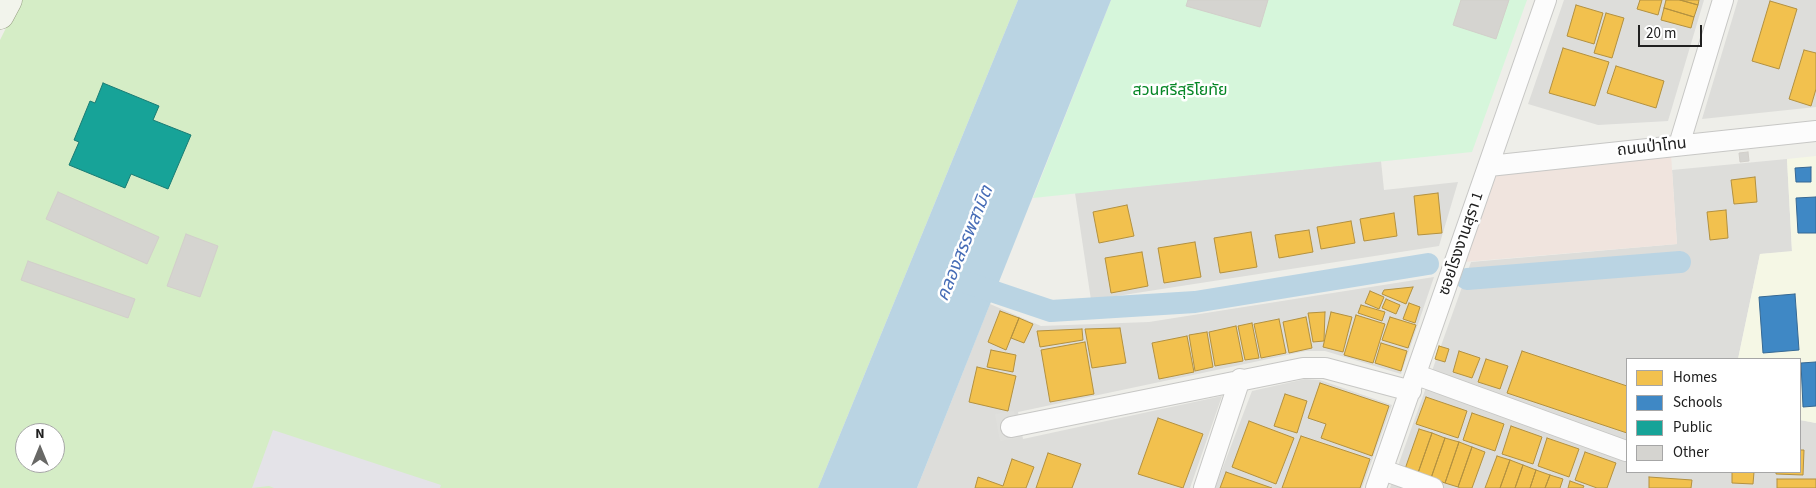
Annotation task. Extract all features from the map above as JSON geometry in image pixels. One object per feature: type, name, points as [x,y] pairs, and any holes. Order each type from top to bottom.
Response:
[{"type":"main road","points":[[0,15],[8,0]]},
{"type":"street","name":"ซอยโรงงานสุรา 1","points":[[1380,479],[1546,0]]},
{"type":"street","points":[[1679,145],[1723,0]]},
{"type":"street","name":"ถนนป่าโทน","points":[[1488,166],[1816,131]]},
{"type":"street","points":[[1012,427],[1240,379],[1303,368],[1325,368],[1414,383],[1626,451]]},
{"type":"street","points":[[1204,488],[1240,379]]},
{"type":"street","points":[[1380,479],[1433,488]]},
{"type":"shaded area","points":[[1564,0],[1704,0],[1668,121],[1598,125],[1528,104]]},
{"type":"shaded area","points":[[1738,0],[1816,0],[1816,107],[1702,119]]},
{"type":"shaded area","points":[[1671,154],[1677,244],[1464,262],[1492,178],[1503,169]]},
{"type":"shaded area","points":[[1816,156],[1816,423],[1801,420],[1801,358],[1738,358],[1760,254],[1792,251],[1787,159]]},
{"type":"shaded area","points":[[1787,159],[1792,252],[1760,254],[1738,358],[1626,358],[1626,473],[1801,473],[1801,420],[1816,423],[1816,488],[1390,488],[1471,262],[1677,244],[1672,170]]},
{"type":"shaded area","points":[[1381,161],[1384,190],[1458,182],[1439,246],[1091,300],[1075,193]]},
{"type":"shaded area","points":[[1434,277],[1401,374],[1325,351],[1306,351],[1018,412],[1023,439],[1222,396],[1190,488],[917,488],[990,304],[1041,326],[1149,322]]},
{"type":"shaded area","points":[[1305,379],[1320,380],[1392,405],[1362,488],[1215,488],[1252,391]]},
{"type":"shaded area","points":[[1014,411],[1018,438],[1000,441],[995,414]]},
{"type":"shaded area","points":[[273,430],[441,485],[440,488],[274,488],[269,486],[252,488]]},
{"type":"green space","points":[[20,0],[1018,0],[818,488],[0,488],[0,40]]},
{"type":"green space","name":"สวนศรีสุริโยทัย","points":[[1111,0],[1527,0],[1472,152],[1033,198]]},
{"type":"water","name":"คลองสรรพสามิต","points":[[1018,0],[1111,0],[917,488],[818,488]]},
{"type":"building: Homes","points":[[1640,0],[1662,0],[1658,15],[1637,9]]},
{"type":"building: Homes","points":[[1666,0],[1680,0],[1698,5],[1694,17],[1664,8]]},
{"type":"building: Homes","points":[[1680,0],[1699,0],[1698,5]]},
{"type":"building: Homes","points":[[1770,1],[1797,9],[1779,69],[1752,61]]},
{"type":"building: Homes","points":[[1576,5],[1603,13],[1594,44],[1567,36]]},
{"type":"building: Homes","points":[[1664,8],[1694,17],[1691,28],[1661,20]]},
{"type":"building: Homes","points":[[1606,13],[1624,18],[1612,58],[1594,53]]},
{"type":"building: Homes","points":[[1563,48],[1609,62],[1595,106],[1549,93]]},
{"type":"building: Homes","points":[[1804,50],[1816,53],[1816,89],[1811,106],[1789,99]]},
{"type":"building: Homes","points":[[1616,66],[1664,81],[1656,108],[1607,93]]},
{"type":"building: Homes","points":[[1755,177],[1757,202],[1734,204],[1731,180]]},
{"type":"building: Homes","points":[[1438,193],[1442,233],[1418,235],[1414,196]]},
{"type":"building: Homes","points":[[1127,205],[1134,236],[1099,243],[1093,212]]},
{"type":"building: Homes","points":[[1726,210],[1728,238],[1710,240],[1707,212]]},
{"type":"building: Homes","points":[[1394,213],[1397,236],[1364,241],[1360,219]]},
{"type":"building: Homes","points":[[1351,221],[1355,243],[1321,249],[1317,227]]},
{"type":"building: Homes","points":[[1309,230],[1313,252],[1279,258],[1275,235]]},
{"type":"building: Homes","points":[[1251,232],[1257,267],[1220,273],[1214,238]]},
{"type":"building: Homes","points":[[1195,242],[1201,277],[1164,283],[1158,248]]},
{"type":"building: Homes","points":[[1142,252],[1148,286],[1111,293],[1105,258]]},
{"type":"building: Homes","points":[[1413,287],[1406,304],[1382,294],[1384,290]]},
{"type":"building: Homes","points":[[1370,291],[1384,297],[1379,309],[1365,303]]},
{"type":"building: Homes","points":[[1386,299],[1400,305],[1396,314],[1382,308]]},
{"type":"building: Homes","points":[[1409,303],[1420,307],[1415,323],[1403,319]]},
{"type":"building: Homes","points":[[1361,305],[1385,312],[1382,321],[1358,313]]},
{"type":"building: Homes","points":[[1000,311],[1019,318],[1006,350],[988,342]]},
{"type":"building: Homes","points":[[1325,312],[1324,341],[1313,342],[1308,313]]},
{"type":"building: Homes","points":[[1331,312],[1352,317],[1343,352],[1323,347]]},
{"type":"building: Homes","points":[[1356,315],[1385,324],[1373,363],[1344,355]]},
{"type":"building: Homes","points":[[1306,317],[1312,348],[1289,353],[1283,322]]},
{"type":"building: Homes","points":[[1390,317],[1416,325],[1408,348],[1382,340]]},
{"type":"building: Homes","points":[[1019,318],[1033,324],[1024,343],[1011,338]]},
{"type":"building: Homes","points":[[1279,319],[1286,353],[1261,358],[1254,324]]},
{"type":"building: Homes","points":[[1252,323],[1259,358],[1245,360],[1238,326]]},
{"type":"building: Homes","points":[[1236,326],[1243,361],[1215,366],[1209,332]]},
{"type":"building: Homes","points":[[1120,328],[1126,363],[1092,368],[1085,329]]},
{"type":"building: Homes","points":[[1082,329],[1083,340],[1040,347],[1037,331]]},
{"type":"building: Homes","points":[[1207,332],[1213,367],[1195,371],[1189,335]]},
{"type":"building: Homes","points":[[1187,336],[1194,372],[1159,379],[1152,343]]},
{"type":"building: Homes","points":[[1085,342],[1094,394],[1050,402],[1041,350]]},
{"type":"building: Homes","points":[[1381,343],[1407,351],[1401,371],[1375,363]]},
{"type":"building: Homes","points":[[1439,346],[1449,349],[1445,362],[1435,359]]},
{"type":"building: Homes","points":[[991,350],[1016,355],[1013,372],[987,367]]},
{"type":"building: Homes","points":[[1459,351],[1480,358],[1472,378],[1453,372]]},
{"type":"building: Homes","points":[[1522,351],[1626,386],[1626,433],[1507,393]]},
{"type":"building: Homes","points":[[1486,359],[1508,366],[1500,389],[1478,382]]},
{"type":"building: Homes","points":[[977,367],[1016,376],[1008,411],[969,402]]},
{"type":"building: Homes","points":[[1320,383],[1389,406],[1372,456],[1321,438],[1326,424],[1308,418]]},
{"type":"building: Homes","points":[[1285,394],[1307,401],[1297,433],[1274,426]]},
{"type":"building: Homes","points":[[1426,397],[1467,411],[1458,438],[1416,424]]},
{"type":"building: Homes","points":[[1472,413],[1504,424],[1495,451],[1463,440]]},
{"type":"building: Homes","points":[[1158,418],[1203,434],[1183,488],[1138,474]]},
{"type":"building: Homes","points":[[1249,421],[1294,438],[1276,484],[1232,467]]},
{"type":"building: Homes","points":[[1511,426],[1542,437],[1533,464],[1502,454]]},
{"type":"building: Homes","points":[[1419,429],[1432,433],[1418,473],[1405,469]]},
{"type":"building: Homes","points":[[1432,433],[1445,438],[1431,478],[1418,473]]},
{"type":"building: Homes","points":[[1301,436],[1370,459],[1360,488],[1282,488]]},
{"type":"building: Homes","points":[[1445,438],[1459,442],[1445,483],[1431,478]]},
{"type":"building: Homes","points":[[1547,438],[1579,449],[1569,477],[1538,466]]},
{"type":"building: Homes","points":[[1459,442],[1472,447],[1458,487],[1445,483]]},
{"type":"building: Homes","points":[[1472,447],[1485,452],[1472,488],[1460,488],[1458,487]]},
{"type":"building: Homes","points":[[1801,450],[1804,450],[1803,475],[1776,474],[1801,473]]},
{"type":"building: Homes","points":[[1585,452],[1616,463],[1607,488],[1597,488],[1575,480]]},
{"type":"building: Homes","points":[[1048,453],[1081,464],[1072,488],[1036,488]]},
{"type":"building: Homes","points":[[1497,456],[1510,460],[1500,488],[1485,488]]},
{"type":"building: Homes","points":[[1012,459],[1034,467],[1026,488],[975,488],[978,477],[1003,486]]},
{"type":"building: Homes","points":[[1510,460],[1523,465],[1515,488],[1500,488]]},
{"type":"building: Homes","points":[[1523,465],[1536,470],[1530,488],[1515,488]]},
{"type":"building: Homes","points":[[1536,470],[1550,475],[1545,488],[1530,488]]},
{"type":"building: Homes","points":[[1226,472],[1272,488],[1220,488]]},
{"type":"building: Homes","points":[[1732,473],[1754,473],[1753,484],[1732,483]]},
{"type":"building: Homes","points":[[1550,475],[1563,479],[1560,488],[1545,488]]},
{"type":"building: Homes","points":[[1649,477],[1692,480],[1691,488],[1649,488]]},
{"type":"building: Homes","points":[[1777,479],[1816,479],[1816,488],[1777,488]]},
{"type":"building: Homes","points":[[1570,481],[1584,486],[1583,488],[1568,488]]},
{"type":"building: Schools","points":[[1811,167],[1811,182],[1796,182],[1795,168]]},
{"type":"building: Schools","points":[[1816,197],[1816,233],[1798,233],[1796,198]]},
{"type":"building: Schools","points":[[1795,294],[1799,350],[1763,353],[1759,297]]},
{"type":"building: Schools","points":[[1816,362],[1816,406],[1803,407],[1801,363]]},
{"type":"building: Public","points":[[103,83],[159,106],[153,120],[191,135],[168,189],[131,174],[125,188],[69,165],[79,142],[74,140],[90,101],[95,103]]},
{"type":"building: Other","points":[[1188,0],[1268,0],[1260,27],[1186,6]]},
{"type":"building: Other","points":[[1461,0],[1509,0],[1496,39],[1453,25]]},
{"type":"building: Other","points":[[1748,152],[1749,161],[1740,162],[1739,153]]},
{"type":"building: Other","points":[[58,192],[159,237],[147,264],[46,219]]},
{"type":"building: Other","points":[[186,234],[218,246],[200,297],[167,286]]},
{"type":"building: Other","points":[[28,261],[135,299],[128,318],[21,280]]},
{"type":"waterway","points":[[1467,279],[1680,262]]},
{"type":"waterway","name":"คลองสรรพสามิต","points":[[965,282],[1051,311],[1195,302],[1428,264]]}]
